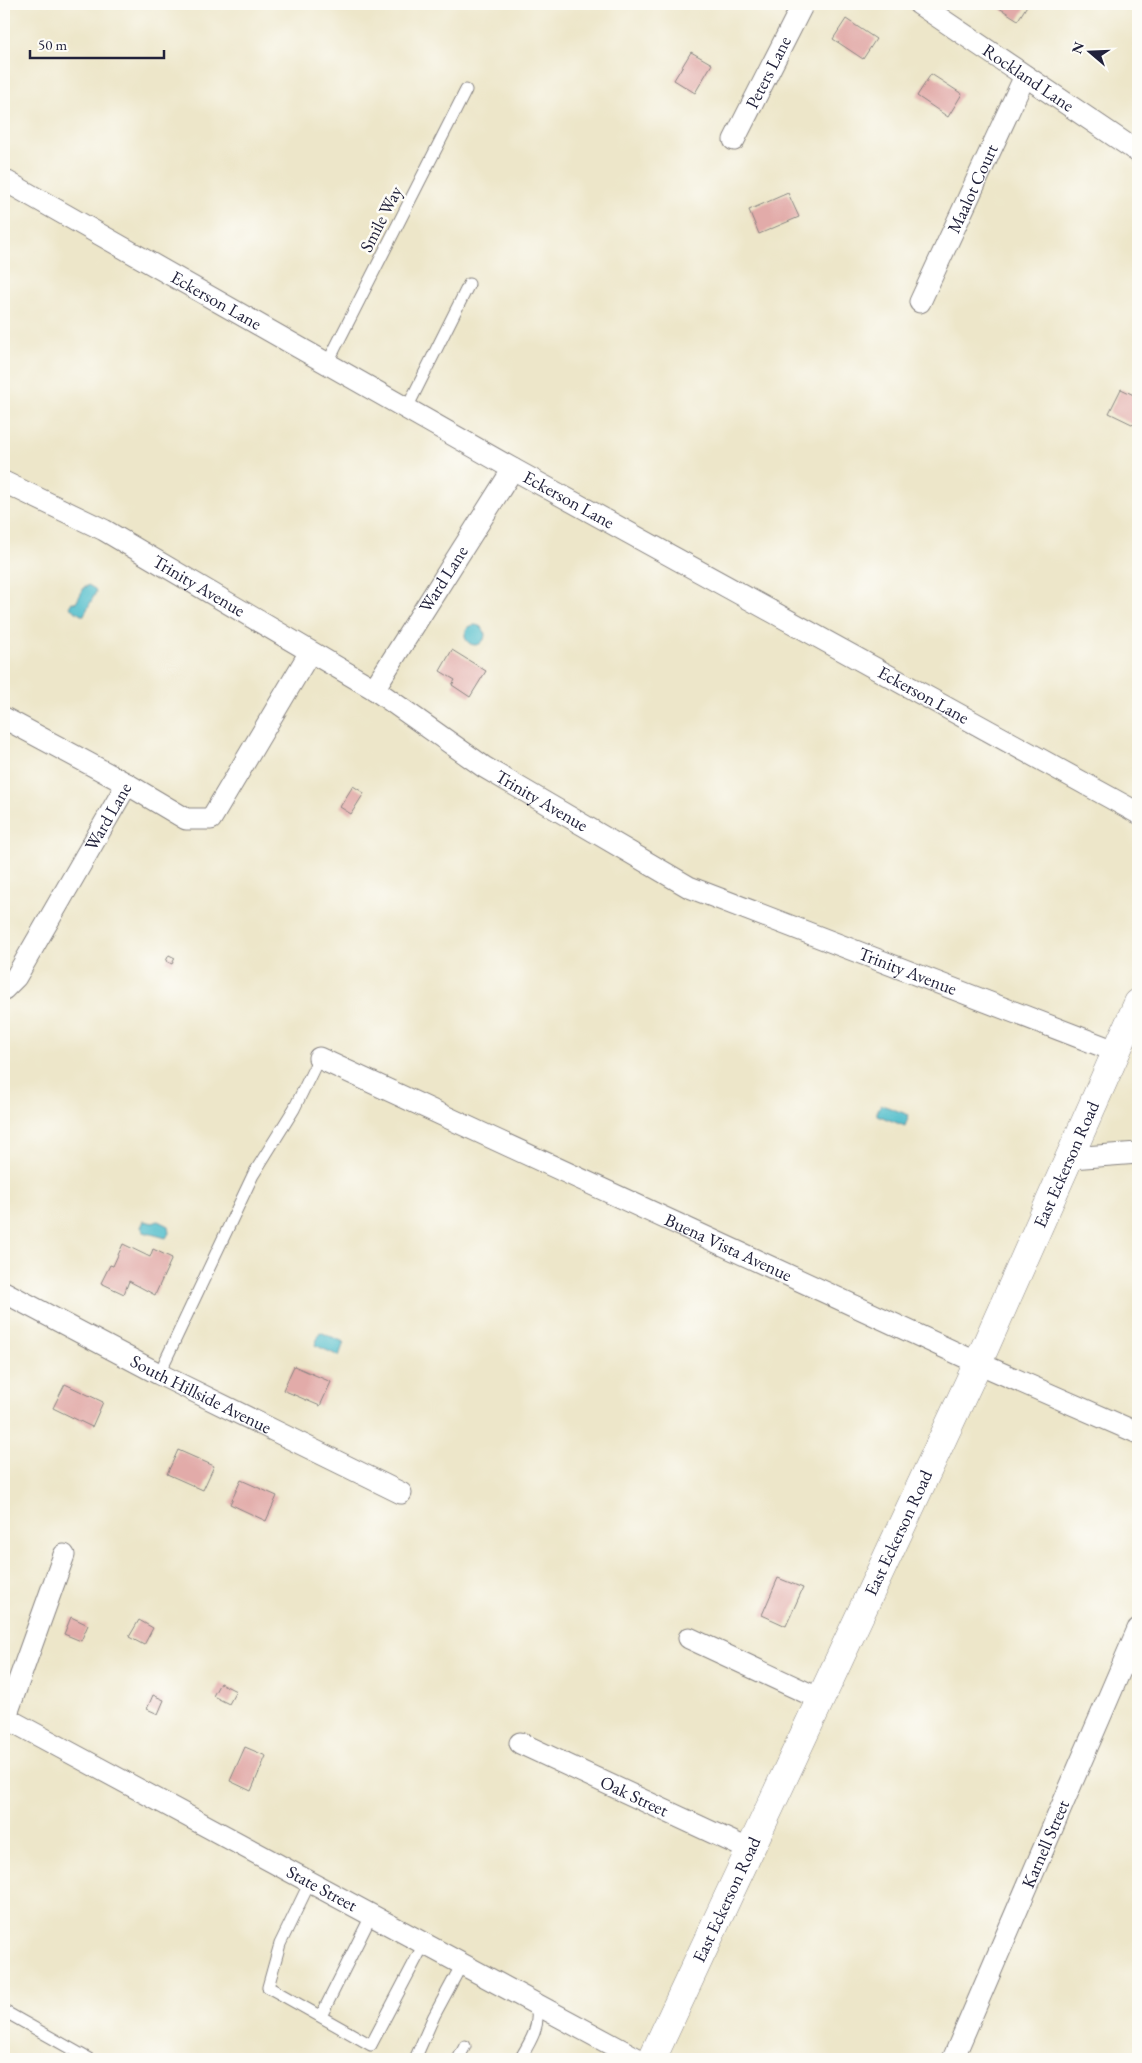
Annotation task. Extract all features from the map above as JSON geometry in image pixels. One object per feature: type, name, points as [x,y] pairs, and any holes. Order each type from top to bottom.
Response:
[{"type":"street","name":"Peters Lane","points":[[734,140],[803,4]]},
{"type":"street","name":"Rockland Lane","points":[[920,4],[1138,152]]},
{"type":"street","name":"Maalot Court","points":[[920,302],[1025,76]]},
{"type":"street","name":"Eckerson Lane","points":[[4,180],[514,469],[1138,813]]},
{"type":"street","name":"Ward Lane","points":[[374,689],[514,469]]},
{"type":"street","name":"Trinity Avenue","points":[[4,482],[104,530],[374,689],[484,766],[689,887],[1116,1051]]},
{"type":"street","name":"Ward Lane","points":[[4,989],[16,977],[127,784],[186,819],[210,819],[310,652]]},
{"type":"street","points":[[4,718],[127,784]]},
{"type":"street","name":"East Eckerson Road","points":[[652,2059],[978,1364],[1071,1158],[1138,1003]]},
{"type":"street","name":"Buena Vista Avenue","points":[[319,1058],[978,1364],[1138,1433]]},
{"type":"street","points":[[1071,1158],[1138,1153]]},
{"type":"street","name":"South Hillside Avenue","points":[[4,1292],[159,1374],[401,1493]]},
{"type":"street","points":[[5,1720],[64,1555]]},
{"type":"street","name":"Karnell Street","points":[[953,2059],[1138,1629]]},
{"type":"street","points":[[689,1638],[820,1699]]},
{"type":"street","name":"State Street","points":[[5,1720],[638,2059]]},
{"type":"street","name":"Oak Street","points":[[520,1743],[750,1850]]},
{"type":"lane","name":"Smile Way","points":[[327,364],[466,90]]},
{"type":"lane","points":[[406,408],[470,284]]},
{"type":"lane","points":[[159,1374],[253,1175],[294,1110],[319,1058]]},
{"type":"lane","points":[[310,1882],[280,1944],[268,1987],[371,2045],[424,1944]]},
{"type":"lane","points":[[321,2016],[371,1916]]},
{"type":"lane","points":[[414,2059],[434,2016],[462,1964]]},
{"type":"lane","points":[[520,2059],[534,2035],[538,2021],[536,2004]]},
{"type":"lane","points":[[4,2011],[88,2059]]},
{"type":"lane","points":[[458,2059],[465,2046]]},
{"type":"water","points":[[88,585],[95,589],[96,592],[84,615],[81,615],[69,607],[72,602],[76,603],[85,586],[87,587]]},
{"type":"water","points":[[475,625],[482,628],[485,635],[482,642],[475,645],[468,642],[465,635],[468,628]]},
{"type":"water","points":[[882,1105],[909,1115],[905,1126],[877,1115],[877,1109]]},
{"type":"water","points":[[144,1221],[153,1223],[158,1221],[168,1226],[169,1233],[166,1238],[144,1232],[141,1227]]},
{"type":"water","points":[[320,1332],[344,1342],[339,1356],[315,1345]]},
{"type":"building","points":[[993,4],[1028,4],[1018,20]]},
{"type":"building","points":[[846,19],[876,39],[863,59],[833,39]]},
{"type":"building","points":[[691,52],[712,64],[695,93],[674,80]]},
{"type":"building","points":[[931,74],[962,94],[948,117],[917,96]]},
{"type":"building","points":[[788,193],[799,217],[759,234],[749,210]]},
{"type":"building","points":[[1121,389],[1138,397],[1138,427],[1109,413]]},
{"type":"building","points":[[452,650],[486,671],[470,697],[452,685],[455,680],[440,671]]},
{"type":"building","points":[[353,786],[364,793],[351,814],[340,807]]},
{"type":"building","points":[[169,955],[175,958],[172,964],[166,961]]},
{"type":"building","points":[[123,1244],[150,1257],[153,1249],[172,1258],[155,1295],[129,1281],[124,1294],[101,1283],[110,1265],[113,1266]]},
{"type":"building","points":[[294,1366],[331,1382],[320,1406],[283,1390]]},
{"type":"building","points":[[65,1384],[103,1402],[92,1427],[53,1408]]},
{"type":"building","points":[[178,1450],[214,1466],[203,1490],[167,1474]]},
{"type":"building","points":[[241,1480],[277,1496],[266,1521],[230,1504]]},
{"type":"building","points":[[778,1578],[803,1588],[786,1626],[762,1615]]},
{"type":"building","points":[[71,1617],[88,1625],[81,1641],[64,1634]]},
{"type":"building","points":[[139,1620],[153,1628],[144,1645],[129,1637]]},
{"type":"building","points":[[220,1683],[236,1691],[229,1704],[213,1696]]},
{"type":"building","points":[[153,1695],[164,1700],[158,1714],[147,1709]]},
{"type":"building","points":[[245,1747],[266,1756],[251,1791],[230,1781]]}]
